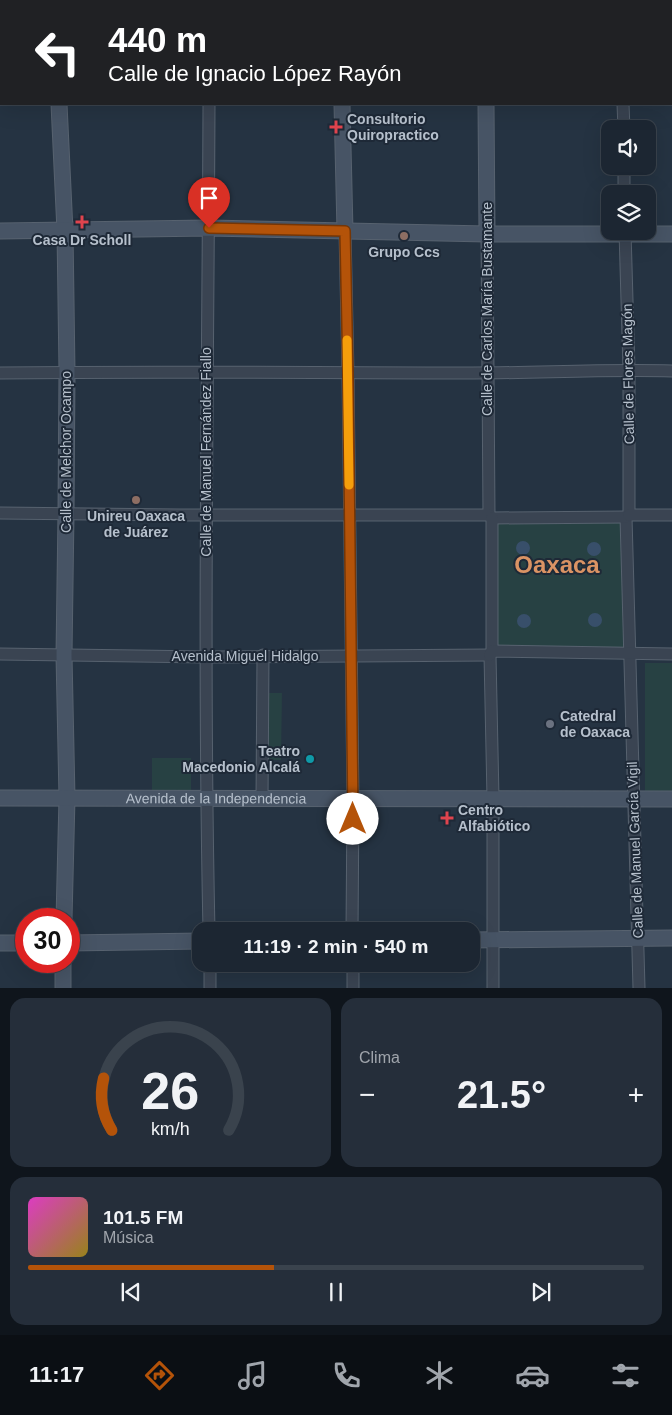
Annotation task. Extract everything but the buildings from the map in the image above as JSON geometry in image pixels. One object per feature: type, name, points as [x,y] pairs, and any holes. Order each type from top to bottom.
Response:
[{"type":"main road","name":"Calle de Melchor Ocampo","points":[[59,105],[65,231],[67,372],[64,655],[67,799],[64,908]]},
{"type":"main road","points":[[342,105],[345,231]]},
{"type":"main road","name":"Calle de Carlos María Bustamante","points":[[486,105],[487,234]]},
{"type":"main road","points":[[0,231],[209,228],[487,234],[601,232]]},
{"type":"main road","points":[[656,233],[672,234]]},
{"type":"main road","name":"Avenida de la Independencia","points":[[0,798],[672,799]]},
{"type":"main road","points":[[480,940],[672,938]]},
{"type":"main road","points":[[80,943],[192,941]]},
{"type":"main road","points":[[0,943],[15,943]]},
{"type":"main road","points":[[63,973],[63,988]]},
{"type":"street","name":"Calle de Manuel Fernández Fiallo","points":[[209,105],[205,657],[209,922]]},
{"type":"street","points":[[623,105],[624,120]]},
{"type":"street","points":[[345,231],[353,800],[352,922]]},
{"type":"street","name":"Calle de Carlos María Bustamante","points":[[487,234],[493,798],[493,988]]},
{"type":"street","name":"Calle de Flores Magón","points":[[625,240],[629,370],[628,516],[630,653]]},
{"type":"street","points":[[0,373],[672,371]]},
{"type":"street","points":[[0,513],[490,516],[628,516],[672,514]]},
{"type":"street","points":[[630,653],[672,654]]},
{"type":"street","name":"Avenida Miguel Hidalgo","points":[[0,654],[205,657],[630,653]]},
{"type":"street","name":"Calle de Manuel García Vigil","points":[[630,653],[639,988]]},
{"type":"street","points":[[262,655],[262,799]]},
{"type":"street","points":[[210,972],[210,988]]},
{"type":"street","points":[[353,972],[353,988]]},
{"type":"green space","points":[[622,520],[623,647],[495,648],[495,521]]},
{"type":"green space","points":[[260,662],[269,662],[268,693],[282,693],[281,760],[267,760]]},
{"type":"green space","points":[[645,663],[672,663],[672,796],[645,796]]},
{"type":"green space","points":[[152,758],[191,758],[191,791],[152,792]]},
{"type":"water","points":[[523,541],[528,543],[530,548],[528,553],[523,555],[518,553],[516,548],[518,543]]},
{"type":"water","points":[[594,542],[599,544],[601,549],[599,554],[594,556],[589,554],[587,549],[589,544]]},
{"type":"water","points":[[595,613],[600,615],[602,620],[600,625],[595,627],[590,625],[588,620],[590,615]]},
{"type":"water","points":[[524,614],[529,616],[531,621],[529,626],[524,628],[519,626],[517,621],[519,616]]},
{"type":"slow traffic","points":[[347,340],[349,485]]},
{"type":"place","name":"Consultorio Quiropractico","points":[[336,127]]},
{"type":"place","name":"Casa Dr Scholl","points":[[82,222]]},
{"type":"place","name":"Grupo Ccs","points":[[404,236]]},
{"type":"place","name":"Unireu Oaxaca de Juárez","points":[[136,500]]},
{"type":"place","name":"Catedral de Oaxaca","points":[[550,724]]},
{"type":"place","name":"Teatro Macedonio Alcalá","points":[[310,759]]},
{"type":"place","name":"Centro Alfabiótico","points":[[447,818]]},
{"type":"district","name":"Oaxaca","points":[[557,565]]},
{"type":"route","points":[[209,228],[345,231],[353,819]]}]
